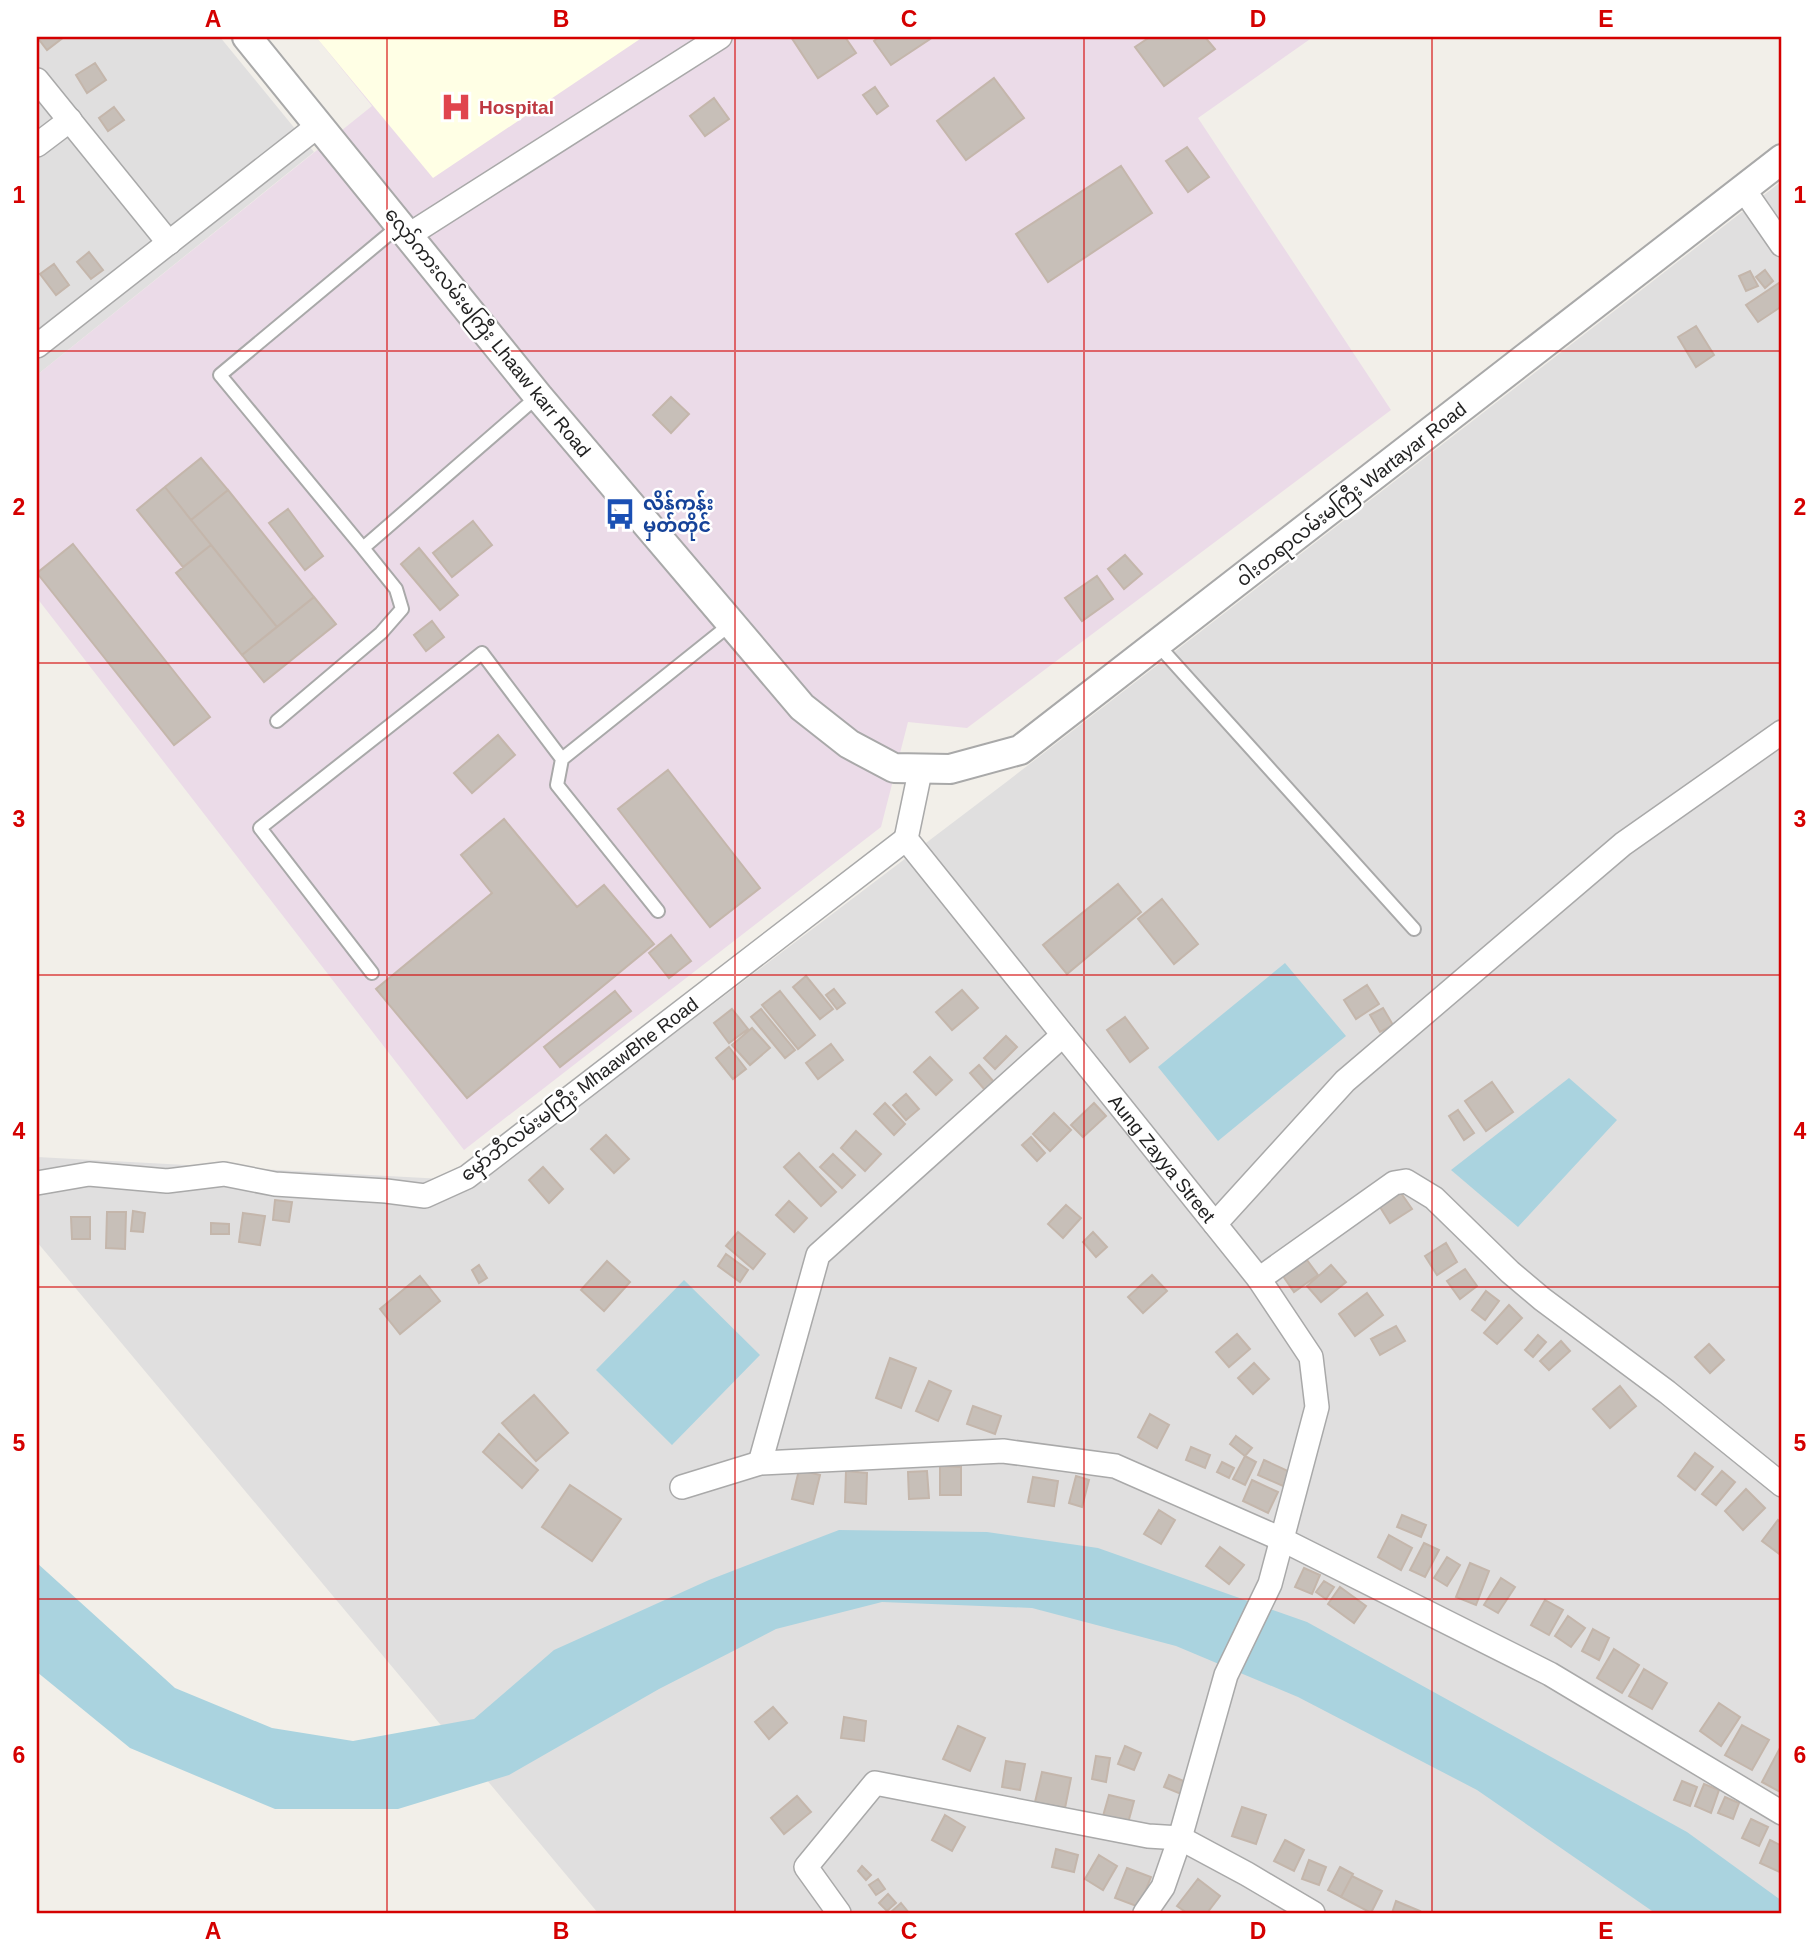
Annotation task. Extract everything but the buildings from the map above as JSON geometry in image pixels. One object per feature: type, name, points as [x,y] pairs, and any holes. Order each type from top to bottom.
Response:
[{"type":"street","name":"လှော်ကားလမ်းမကြီး Lhaaw karr Road","points":[[247,37],[538,396],[802,707],[849,744],[907,767]]},
{"type":"street","points":[[405,230],[720,37]]},
{"type":"street","points":[[37,80],[169,243]]},
{"type":"street","points":[[37,145],[69,120]]},
{"type":"street","points":[[37,346],[319,125]]},
{"type":"street","name":"ဝါးတရာလမ်းမကြီး Wartayar Road","points":[[907,767],[950,769],[1020,750],[1782,159]]},
{"type":"street","points":[[1744,190],[1782,245]]},
{"type":"street","points":[[1215,1224],[1345,1081],[1623,844],[1782,732]]},
{"type":"street","points":[[906,839],[907,767]]},
{"type":"street","name":"Aung Zayya Street","points":[[906,839],[1259,1279],[1311,1357],[1317,1407],[1270,1584],[1226,1675],[1180,1838],[1163,1886],[1145,1913]]},
{"type":"street","name":"မှော်ဘီလမ်းမကြီး MhaawBhe Road","points":[[37,1183],[89,1174],[167,1181],[224,1174],[275,1184],[328,1186],[425,1196],[467,1177],[906,839]]},
{"type":"street","points":[[760,1463],[818,1255],[1063,1035]]},
{"type":"street","points":[[1259,1279],[1394,1183],[1406,1181],[1434,1198],[1510,1272],[1542,1299],[1667,1392],[1782,1485]]},
{"type":"street","points":[[682,1487],[760,1463],[1003,1451],[1115,1466],[1281,1539],[1550,1674],[1782,1813]]},
{"type":"street","points":[[839,1913],[806,1867],[875,1783],[1148,1836],[1180,1838],[1313,1913]]},
{"type":"lane","points":[[277,721],[381,634],[401,610],[396,589],[220,374],[405,230]]},
{"type":"lane","points":[[363,548],[538,396]]},
{"type":"lane","points":[[658,911],[557,785],[562,759],[732,623]]},
{"type":"lane","points":[[1157,644],[1414,929]]},
{"type":"lane","points":[[372,973],[260,828],[482,653],[562,759]]},
{"type":"shaded area","points":[[37,37],[220,37],[314,152],[37,375]]},
{"type":"shaded area","points":[[316,37],[1313,37],[1198,118],[1391,410],[967,728],[908,722],[881,827],[464,1150],[37,598],[37,375],[372,106]]},
{"type":"shaded area","name":"Hospital","points":[[316,37],[643,37],[433,178]]},
{"type":"shaded area","points":[[1782,181],[1782,1913],[598,1913],[37,1242],[37,1157],[480,1181],[1009,780]]},
{"type":"water","points":[[1285,963],[1346,1036],[1218,1141],[1158,1067]]},
{"type":"water","points":[[1569,1078],[1617,1120],[1518,1227],[1451,1170]]},
{"type":"water","points":[[684,1280],[760,1355],[672,1445],[596,1370]]},
{"type":"water","points":[[839,1530],[987,1532],[1098,1548],[1307,1622],[1687,1832],[1782,1901],[1782,1913],[1655,1913],[1477,1790],[1298,1697],[1176,1646],[1032,1608],[882,1602],[776,1629],[659,1689],[509,1775],[398,1809],[275,1809],[130,1748],[37,1672],[37,1563],[175,1688],[272,1728],[353,1741],[474,1719],[554,1650],[709,1580]]},
{"type":"place","name":"Hospital","points":[[456,107]]},
{"type":"place","name":"လိန်ကုန်း မှတ်တိုင်","points":[[620,514]]}]
